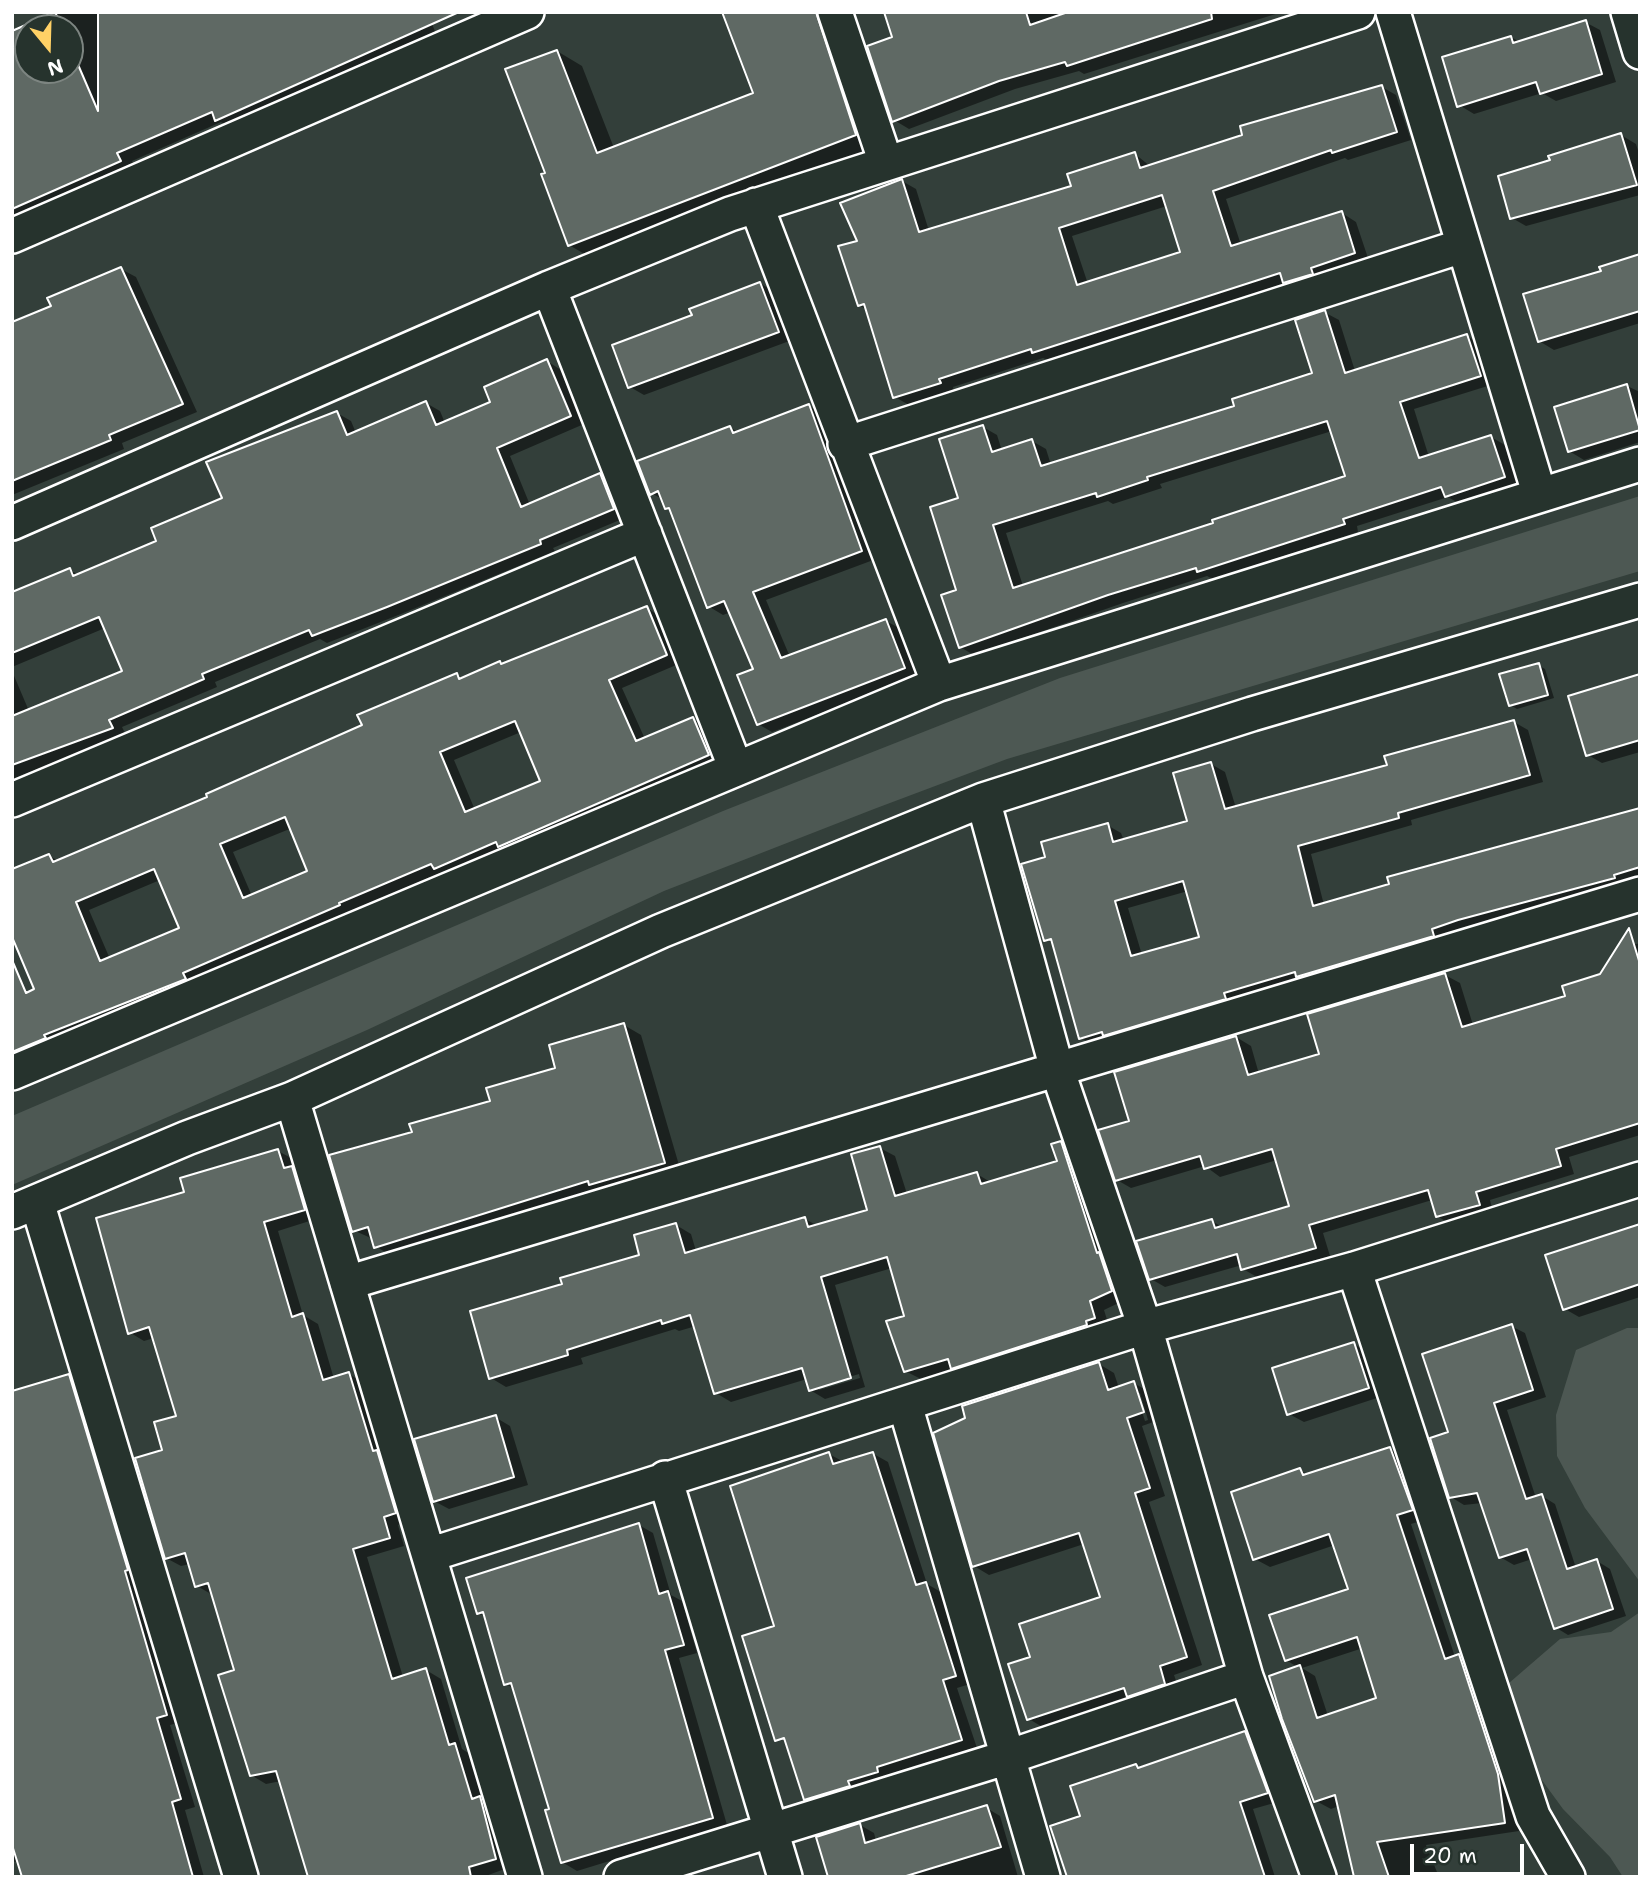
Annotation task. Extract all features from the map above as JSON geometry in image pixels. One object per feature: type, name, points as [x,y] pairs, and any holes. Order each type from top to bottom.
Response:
[{"type":"street","points":[[12,236],[453,26],[527,12]]},
{"type":"street","points":[[835,12],[886,163]]},
{"type":"street","points":[[12,523],[549,288],[755,205],[1358,12]]},
{"type":"street","points":[[1393,12],[1539,493]]},
{"type":"street","points":[[1628,12],[1640,52]]},
{"type":"street","points":[[755,205],[939,684]]},
{"type":"street","points":[[845,444],[1462,246]]},
{"type":"street","points":[[549,288],[736,769]]},
{"type":"street","points":[[12,1073],[939,684],[1539,493],[1640,464]]},
{"type":"street","points":[[12,800],[645,534]]},
{"type":"street","points":[[241,1877],[24,1207],[187,1138],[292,1099],[661,931],[983,800],[1252,714],[1640,600]]},
{"type":"street","points":[[983,800],[1057,1069],[1145,1327],[1246,1677],[1319,1877]]},
{"type":"street","points":[[347,1283],[1640,894]]},
{"type":"street","points":[[292,1099],[525,1877]]},
{"type":"street","points":[[429,1555],[1145,1327],[1354,1269],[1640,1179]]},
{"type":"street","points":[[1354,1269],[1533,1816],[1568,1877]]},
{"type":"street","points":[[905,1405],[1043,1877]]},
{"type":"street","points":[[665,1478],[785,1877]]},
{"type":"street","points":[[621,1877],[1008,1757],[1246,1677]]},
{"type":"shaded area","points":[[1640,496],[1640,571],[1007,759],[874,809],[664,891],[367,1030],[12,1185],[12,1116],[723,811],[1060,678]]},
{"type":"shaded area","points":[[1627,1328],[1640,1328],[1640,1582],[1585,1508],[1557,1456],[1556,1415],[1576,1350]]},
{"type":"shaded area","points":[[1640,1612],[1640,1877],[1623,1877],[1610,1857],[1563,1809],[1517,1746],[1509,1683],[1560,1639],[1611,1632]]},
{"type":"building","points":[[98,12],[459,12],[215,121],[212,112],[117,153],[121,161],[12,209],[14,30],[14,84],[84,84],[84,78],[98,111]]},
{"type":"building","points":[[722,12],[816,12],[856,135],[568,246],[541,174],[545,173],[505,69],[557,50],[597,153],[753,93]]},
{"type":"building","points":[[884,12],[1026,12],[1030,25],[1068,12],[1211,12],[1212,19],[1067,66],[1065,62],[999,81],[892,122],[867,46],[892,37]]},
{"type":"building","points":[[1586,20],[1602,74],[1540,94],[1536,82],[1457,107],[1442,57],[1511,36],[1513,43]]},
{"type":"building","points":[[1382,85],[1397,132],[1332,153],[1331,150],[1213,191],[1231,246],[1342,211],[1355,253],[1311,268],[1313,274],[1283,283],[1280,273],[1032,353],[1031,349],[939,379],[941,383],[893,398],[864,304],[858,306],[838,246],[857,241],[840,203],[902,179],[919,232],[1071,186],[1067,174],[1135,152],[1140,168],[1242,135],[1240,126]],"holes":[[[1162,195],[1180,252],[1077,285],[1059,228]]]},
{"type":"building","points":[[1621,133],[1637,185],[1510,219],[1498,176],[1550,160],[1548,156]]},
{"type":"building","points":[[1640,254],[1640,311],[1538,342],[1523,294],[1601,271],[1599,267]]},
{"type":"building","points":[[121,267],[183,404],[109,435],[111,440],[12,481],[12,322],[51,306],[47,298]]},
{"type":"building","points":[[760,282],[779,332],[628,388],[612,345],[692,315],[689,309]]},
{"type":"building","points":[[1325,310],[1345,373],[1467,334],[1481,376],[1400,402],[1419,458],[1491,435],[1505,477],[1445,497],[1441,487],[1343,519],[1345,524],[1197,572],[1196,568],[1108,595],[959,648],[941,595],[956,590],[930,507],[958,498],[939,439],[983,425],[992,452],[1032,439],[1041,466],[1234,406],[1232,399],[1312,373],[1295,320]],"holes":[[[1327,421],[1345,476],[1212,520],[1213,523],[1013,588],[993,525],[1096,493],[1097,497],[1148,480],[1147,477]]]},
{"type":"building","points":[[547,359],[571,416],[497,448],[521,507],[600,473],[614,509],[540,540],[541,544],[387,607],[312,636],[309,630],[202,674],[204,679],[109,720],[113,728],[12,765],[12,716],[122,671],[99,617],[12,653],[12,592],[70,568],[73,576],[156,541],[151,528],[222,498],[206,462],[337,411],[347,435],[426,401],[436,425],[490,402],[484,387]]},
{"type":"building","points":[[1627,384],[1640,430],[1568,452],[1554,407]]},
{"type":"building","points":[[809,404],[862,551],[753,592],[781,658],[886,619],[905,668],[757,725],[737,675],[753,669],[724,601],[707,608],[669,508],[665,509],[658,491],[650,495],[637,461],[730,426],[733,433]]},
{"type":"building","points":[[647,606],[667,655],[609,680],[636,741],[693,717],[709,755],[498,847],[496,842],[434,869],[431,864],[339,903],[340,905],[183,973],[186,979],[44,1035],[46,1038],[12,1052],[12,960],[26,993],[34,989],[12,937],[12,869],[49,854],[53,862],[207,797],[206,794],[362,725],[357,715],[457,673],[459,679],[500,661],[501,664]],"holes":[[[515,721],[540,781],[465,812],[440,752]],[[285,817],[307,871],[243,898],[220,844]],[[154,869],[179,928],[100,961],[76,902]]]},
{"type":"building","points":[[1539,663],[1548,695],[1509,706],[1499,674]]},
{"type":"building","points":[[1640,674],[1640,740],[1586,756],[1568,696]]},
{"type":"building","points":[[1514,720],[1530,775],[1398,813],[1399,818],[1298,846],[1313,906],[1389,884],[1387,877],[1640,808],[1640,867],[1614,875],[1615,878],[1458,920],[1432,929],[1434,936],[1296,977],[1295,972],[1224,993],[1226,999],[1103,1036],[1102,1032],[1079,1039],[1051,939],[1044,941],[1021,864],[1045,857],[1041,842],[1108,823],[1113,842],[1187,821],[1173,773],[1211,762],[1225,809],[1387,765],[1384,756]],"holes":[[[1183,881],[1199,937],[1131,956],[1115,901]]]},
{"type":"building","points":[[1629,928],[1640,964],[1640,1123],[1556,1149],[1561,1166],[1476,1192],[1480,1205],[1436,1217],[1428,1190],[1309,1225],[1316,1248],[1241,1270],[1237,1254],[1149,1280],[1136,1241],[1212,1219],[1215,1228],[1289,1206],[1272,1149],[1204,1169],[1200,1156],[1115,1181],[1098,1130],[1129,1121],[1114,1072],[1236,1036],[1248,1075],[1319,1054],[1307,1014],[1445,973],[1462,1027],[1565,996],[1562,986],[1600,974]]},
{"type":"building","points":[[624,1023],[665,1163],[589,1185],[588,1181],[374,1248],[368,1227],[352,1232],[329,1155],[412,1132],[409,1124],[490,1101],[486,1088],[555,1068],[549,1045]]},
{"type":"building","points":[[1061,1141],[1112,1291],[1090,1301],[1095,1318],[1086,1321],[1087,1325],[951,1369],[948,1359],[904,1372],[886,1321],[904,1316],[887,1257],[821,1277],[851,1378],[809,1391],[802,1368],[714,1394],[690,1315],[662,1324],[661,1320],[567,1350],[568,1355],[489,1379],[470,1311],[562,1284],[560,1278],[639,1255],[634,1235],[676,1223],[685,1253],[805,1217],[808,1227],[867,1210],[851,1154],[880,1146],[895,1196],[977,1172],[981,1184],[1057,1161],[1051,1144]]},
{"type":"building","points":[[278,1149],[284,1168],[292,1166],[305,1210],[264,1222],[292,1317],[303,1313],[323,1380],[349,1372],[373,1451],[377,1450],[396,1513],[384,1517],[390,1538],[353,1549],[392,1679],[426,1668],[449,1745],[455,1743],[472,1799],[480,1796],[496,1859],[469,1867],[471,1877],[308,1877],[276,1771],[250,1776],[218,1675],[234,1670],[208,1583],[195,1587],[185,1553],[165,1559],[135,1458],[162,1450],[154,1422],[176,1416],[149,1327],[128,1334],[96,1218],[184,1192],[180,1178]]},
{"type":"building","points":[[1640,1224],[1640,1284],[1563,1310],[1545,1255]]},
{"type":"building","points":[[1512,1324],[1533,1390],[1494,1403],[1526,1499],[1542,1494],[1567,1569],[1597,1559],[1613,1609],[1554,1629],[1527,1549],[1499,1558],[1477,1493],[1449,1498],[1430,1438],[1448,1432],[1422,1354]]},
{"type":"building","points":[[1354,1342],[1369,1388],[1287,1415],[1272,1368]]},
{"type":"building","points":[[1099,1362],[1108,1390],[1134,1381],[1144,1412],[1127,1418],[1150,1488],[1135,1493],[1187,1657],[1160,1666],[1165,1684],[1127,1697],[1124,1688],[1027,1720],[1008,1664],[1030,1657],[1019,1624],[1100,1597],[1079,1533],[972,1567],[933,1433],[965,1418],[962,1406]]},
{"type":"building","points":[[69,1374],[128,1570],[125,1571],[167,1715],[157,1718],[181,1799],[172,1802],[193,1877],[22,1877],[12,1845],[12,1391]]},
{"type":"building","points":[[496,1415],[514,1477],[433,1502],[414,1439]]},
{"type":"building","points":[[1390,1447],[1413,1510],[1397,1515],[1445,1659],[1459,1654],[1498,1774],[1505,1823],[1377,1842],[1389,1877],[1354,1877],[1335,1795],[1314,1802],[1282,1719],[1269,1676],[1300,1665],[1317,1718],[1376,1698],[1357,1637],[1285,1661],[1269,1615],[1348,1589],[1329,1534],[1253,1560],[1231,1492],[1300,1468],[1303,1475]]},
{"type":"building","points":[[829,1452],[833,1464],[873,1452],[916,1585],[926,1582],[956,1676],[943,1680],[962,1740],[877,1767],[878,1772],[848,1781],[850,1786],[804,1800],[784,1738],[775,1741],[742,1636],[774,1626],[730,1486]]},
{"type":"building","points":[[639,1523],[659,1594],[668,1591],[684,1645],[665,1650],[713,1818],[561,1863],[545,1810],[549,1809],[511,1683],[504,1685],[483,1612],[477,1614],[466,1578]]},
{"type":"building","points":[[1245,1731],[1268,1793],[1240,1802],[1265,1877],[1067,1877],[1050,1826],[1080,1816],[1070,1786],[1136,1764],[1138,1768]]},
{"type":"building","points":[[987,1805],[1001,1847],[903,1877],[828,1877],[816,1837],[860,1823],[865,1843]]}]
